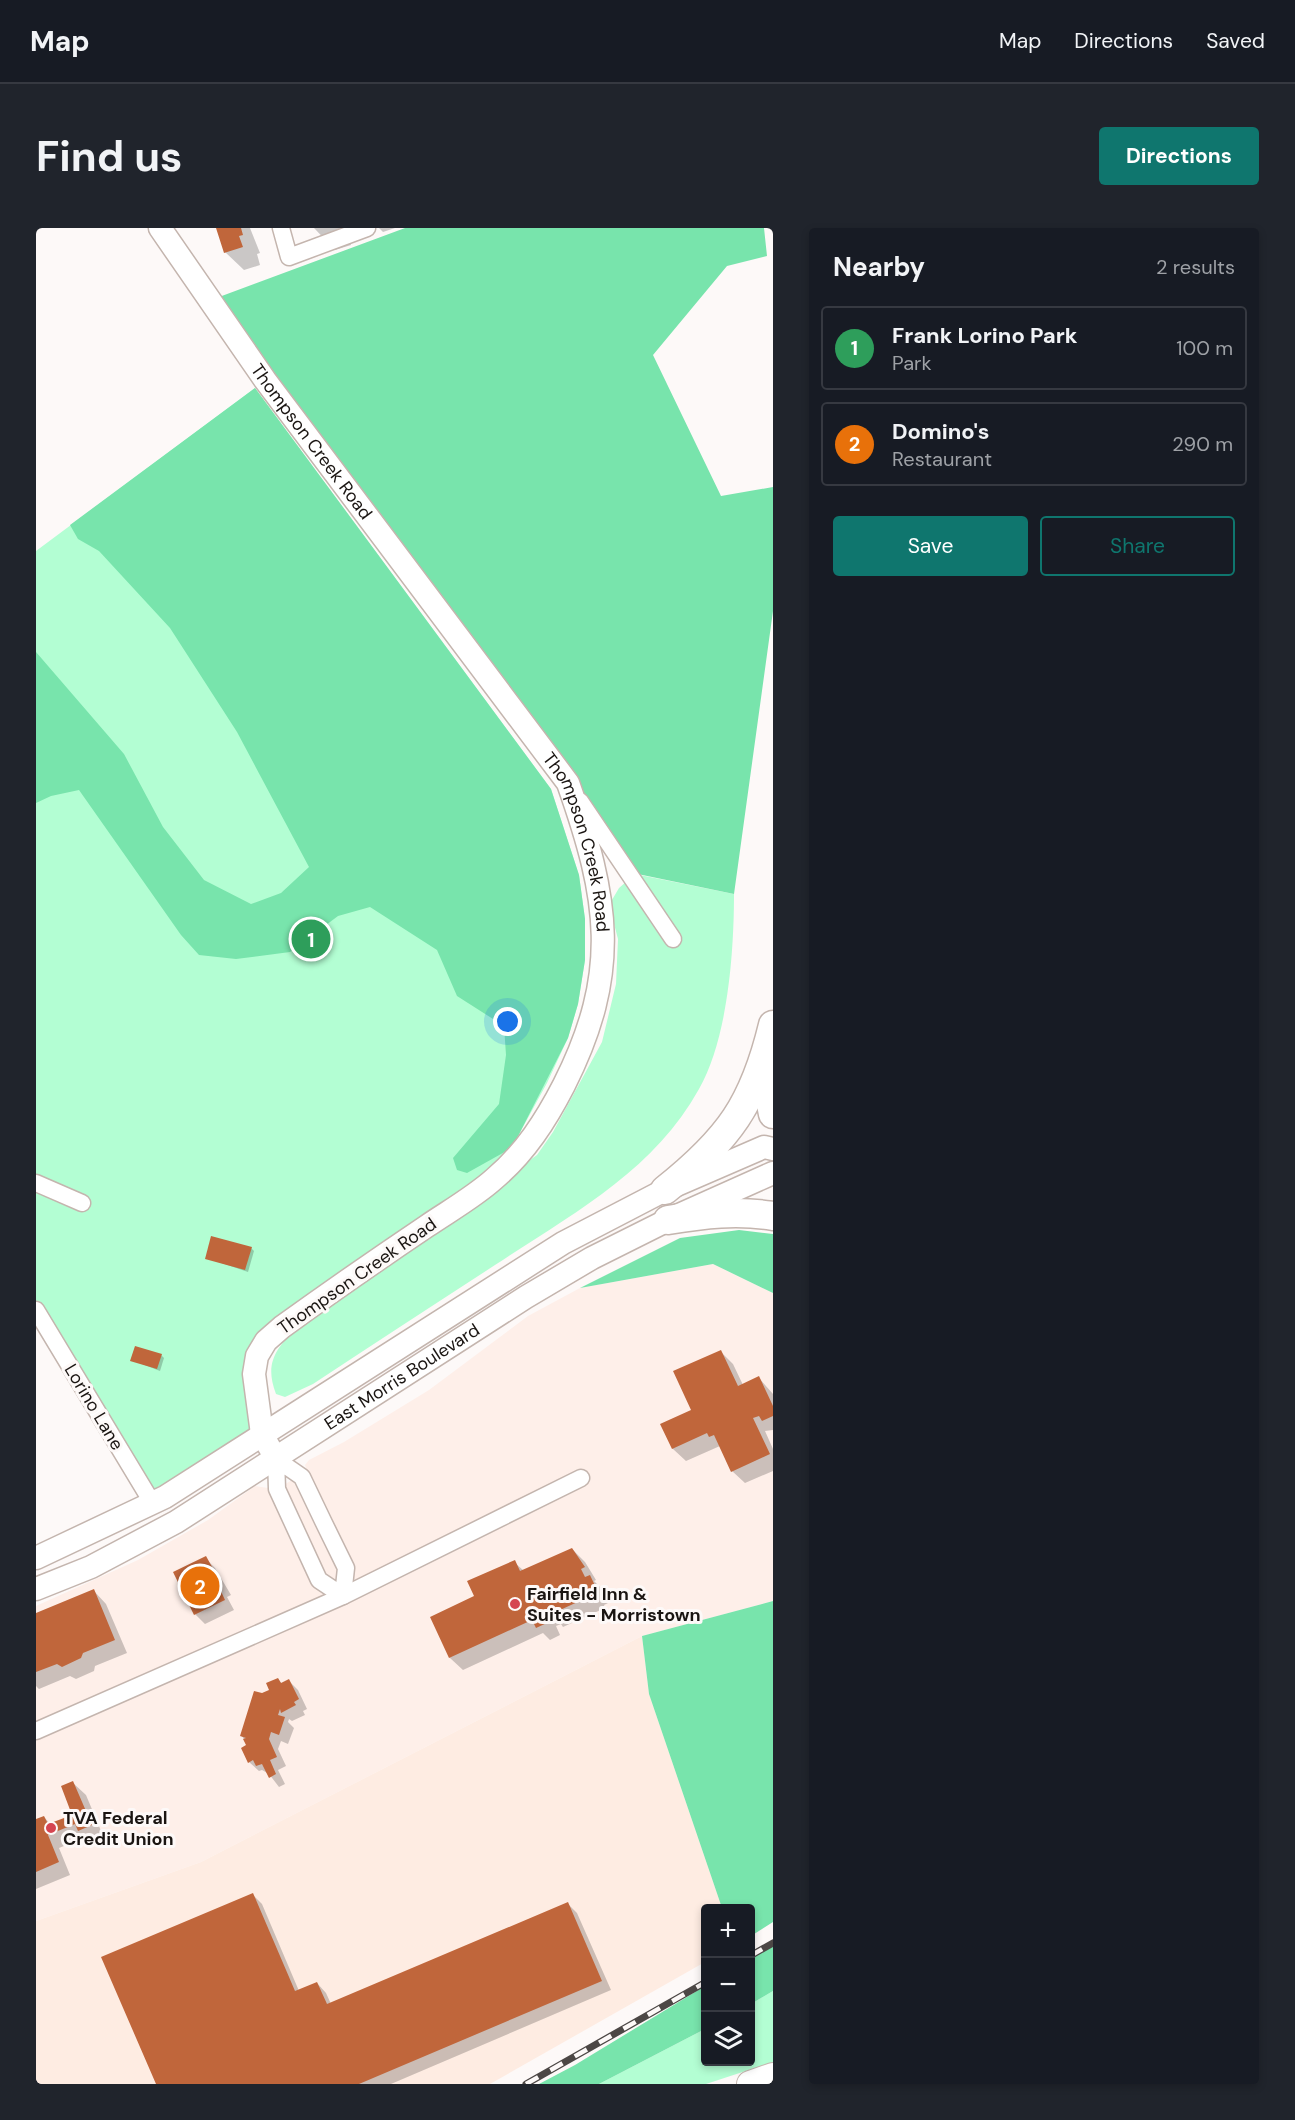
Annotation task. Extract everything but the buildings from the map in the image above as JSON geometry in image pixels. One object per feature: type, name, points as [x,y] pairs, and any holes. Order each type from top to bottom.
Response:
[{"type":"highway","points":[[771,1033],[767,1084],[773,1114]]},
{"type":"highway","points":[[665,1190],[712,1151],[734,1122],[747,1102],[771,1033]]},
{"type":"highway","points":[[668,1220],[706,1213],[740,1212],[773,1216]]},
{"type":"main road","name":"Thompson Creek Road","points":[[160,228],[266,380],[568,783],[587,837],[596,874],[602,918],[601,981],[593,1016],[583,1047],[543,1123],[529,1143],[494,1180],[306,1310],[266,1341],[257,1356],[254,1374],[262,1434]]},
{"type":"main road","name":"East Morris Boulevard","points":[[36,1558],[153,1504],[546,1253],[665,1190],[764,1147],[773,1149]]},
{"type":"main road","name":"East Morris Boulevard","points":[[36,1589],[91,1567],[147,1539],[555,1280],[668,1220],[773,1173]]},
{"type":"main road","points":[[262,1434],[276,1459]]},
{"type":"main road","points":[[750,2084],[773,2076]]},
{"type":"street","points":[[281,228],[290,257],[367,228]]},
{"type":"street","points":[[568,783],[672,939]]},
{"type":"street","points":[[36,1183],[82,1203]]},
{"type":"street","name":"Lorino Lane","points":[[36,1310],[153,1504]]},
{"type":"street","points":[[276,1459],[302,1477],[346,1568],[343,1596]]},
{"type":"street","points":[[276,1459],[277,1489],[319,1580],[343,1596]]},
{"type":"street","points":[[36,1731],[343,1596],[581,1478]]},
{"type":"street","points":[[298,1532],[323,1521]]},
{"type":"shaded area","points":[[713,1264],[773,1293],[773,1601],[642,1636],[201,1862],[36,1921],[36,1606],[138,1560],[208,1520],[255,1486],[268,1488],[272,1492],[307,1471],[305,1465],[309,1460],[344,1442],[429,1390],[528,1316],[580,1288]]},
{"type":"shaded area","points":[[642,1636],[649,1694],[721,1904],[701,1904],[701,1964],[490,2084],[36,2084],[36,1921],[201,1862]]},
{"type":"green space","points":[[405,228],[764,228],[767,256],[727,266],[653,355],[721,496],[773,487],[773,611],[734,894],[628,872],[211,300]]},
{"type":"green space","points":[[255,388],[551,789],[579,875],[585,919],[585,960],[578,1004],[568,1038],[547,1083],[494,1180],[266,1341],[262,1434],[153,1504],[36,1310],[36,551]]},
{"type":"green space","points":[[255,388],[551,789],[579,875],[585,919],[585,960],[578,1004],[568,1038],[512,1148],[467,1173],[457,1170],[453,1158],[499,1104],[506,1055],[504,1026],[457,996],[437,950],[370,907],[338,916],[290,952],[236,959],[199,955],[181,935],[79,790],[51,796],[36,803],[36,652],[124,754],[163,827],[204,880],[251,904],[281,893],[309,867],[237,732],[170,628],[99,551],[78,539],[70,525]]},
{"type":"green space","points":[[635,874],[734,894],[731,968],[717,1045],[699,1089],[680,1118],[635,1168],[581,1209],[313,1384],[285,1397],[276,1394],[271,1373],[274,1357],[278,1349],[298,1327],[537,1155],[553,1132],[602,1042],[616,984],[618,939],[609,905],[619,888]]},
{"type":"green space","points":[[739,1230],[773,1234],[773,1293],[713,1264],[580,1288],[680,1238]]},
{"type":"green space","points":[[773,1601],[773,1922],[755,1933],[755,1904],[721,1904],[649,1694],[642,1636]]},
{"type":"green space","points":[[773,1945],[773,1991],[755,2002],[755,1958],[755,1956]]},
{"type":"green space","points":[[701,1988],[701,2031],[599,2084],[539,2084],[575,2065]]},
{"type":"green space","points":[[773,1991],[773,2062],[706,2084],[599,2084],[701,2031],[701,2066],[755,2066],[755,2002]]},
{"type":"railway","points":[[755,1953],[773,1943]]},
{"type":"railway","points":[[526,2084],[701,1985]]},
{"type":"place","name":"Frank Lorino Park","points":[[311,939]]},
{"type":"place","name":"Domino's","points":[[200,1586]]},
{"type":"place","name":"Fairfield Inn & Suites - Morristown","points":[[515,1604]]},
{"type":"place","name":"TVA Federal Credit Union","points":[[51,1828]]}]
